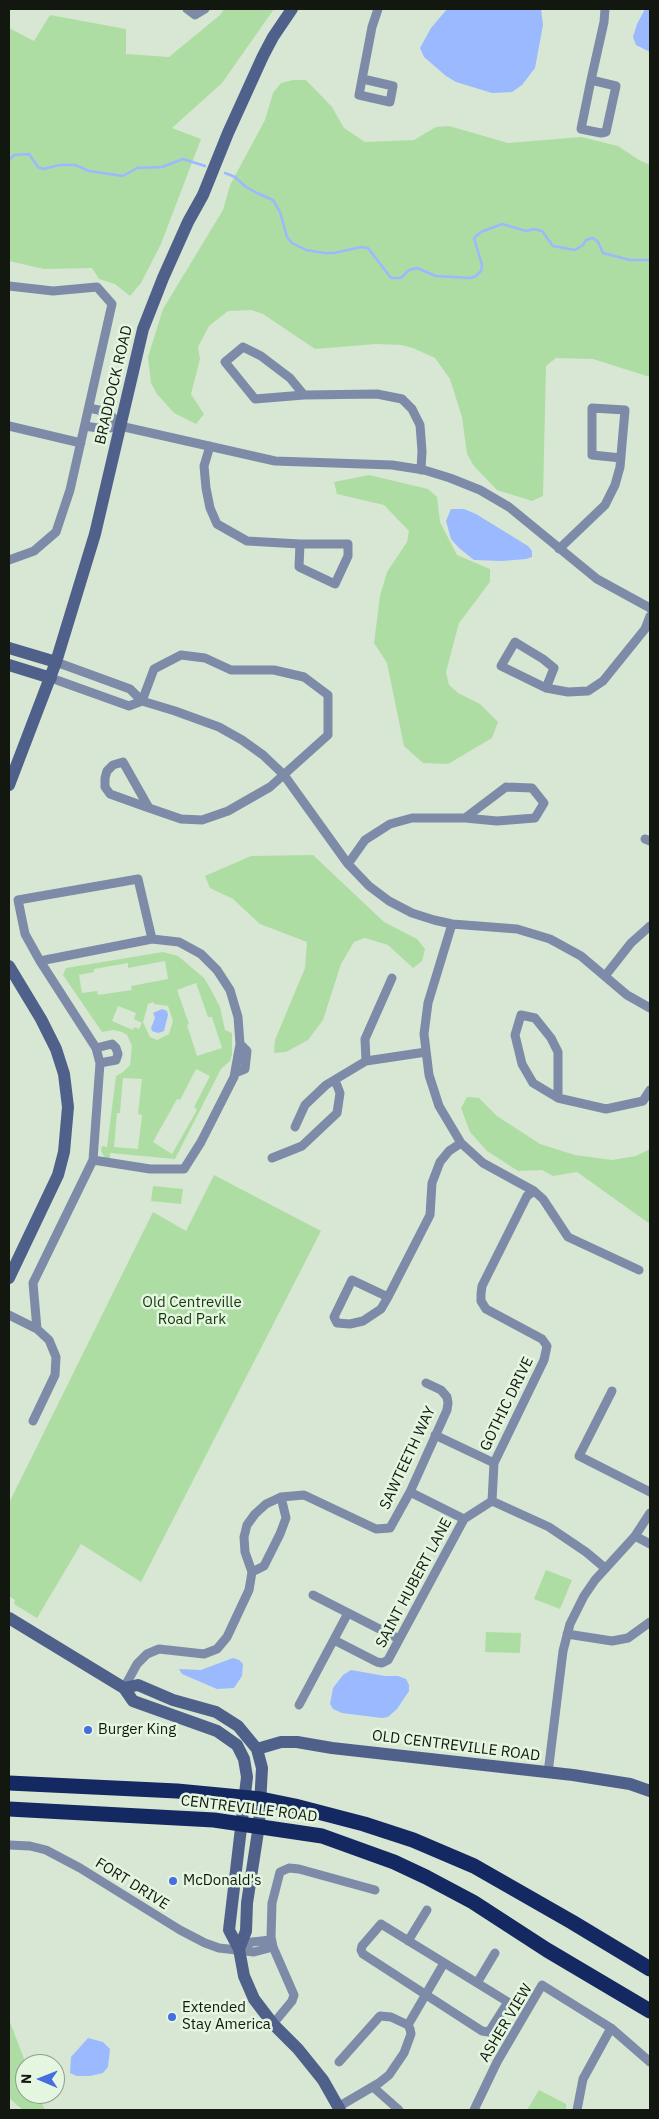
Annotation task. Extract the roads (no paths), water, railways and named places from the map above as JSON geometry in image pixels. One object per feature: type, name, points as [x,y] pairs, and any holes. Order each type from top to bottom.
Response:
[{"type":"highway","name":"CENTREVILLE ROAD","points":[[10,1783],[177,1791],[261,1799],[295,1806],[380,1829],[413,1840],[474,1866],[650,1969]]},
{"type":"highway","name":"CENTREVILLE ROAD","points":[[9,1809],[160,1816],[243,1823],[322,1836],[394,1862],[418,1873],[472,1902],[547,1950],[650,2011]]},
{"type":"street","points":[[186,9],[195,15],[205,9]]},
{"type":"street","name":"BRADDOCK ROAD","points":[[9,785],[51,678],[95,534],[139,342],[163,278],[188,222],[203,195],[228,133],[263,56],[292,9]]},
{"type":"street","points":[[363,79],[372,26],[378,9]]},
{"type":"street","points":[[591,80],[616,86],[606,132],[602,133],[581,128],[591,80],[604,22],[605,9]]},
{"type":"street","points":[[9,286],[53,291],[97,287],[112,304],[70,490],[56,532],[34,551],[9,560]]},
{"type":"street","points":[[304,394],[290,378],[261,356],[243,347],[225,362],[255,400],[304,394],[377,394],[402,399],[412,409],[420,426],[421,470]]},
{"type":"street","points":[[89,408],[108,412],[120,426]]},
{"type":"street","points":[[559,549],[604,505],[615,485],[621,458],[624,410],[592,408],[592,455],[621,458]]},
{"type":"street","points":[[9,426],[81,443]]},
{"type":"street","points":[[85,426],[104,429],[120,426],[275,461],[392,466],[421,470],[450,478],[494,498],[530,523],[597,579],[650,608]]},
{"type":"street","points":[[210,446],[204,466],[210,508],[217,524],[247,541],[348,544],[348,556],[335,584],[299,567],[300,544]]},
{"type":"street","points":[[546,688],[554,668],[515,642],[500,666],[546,688],[568,692],[588,691],[603,681],[645,630],[650,616]]},
{"type":"street","points":[[9,648],[56,662],[130,689],[142,701],[219,728],[249,745],[284,775],[348,864],[369,886],[388,901],[419,915],[452,924],[496,926],[535,933],[565,946],[627,995],[650,1008]]},
{"type":"street","points":[[9,664],[129,706],[142,701],[154,669],[181,655],[204,658],[231,670],[274,670],[304,677],[328,695],[328,735],[270,787],[228,811],[202,820],[181,819],[149,808],[110,794],[105,787],[107,771],[113,765],[123,762],[149,808]]},
{"type":"street","points":[[348,864],[366,840],[390,824],[412,818],[465,818],[497,821],[535,818],[544,803],[532,788],[506,787],[465,818]]},
{"type":"street","points":[[37,1329],[33,1283],[93,1160],[100,1063],[96,1048],[40,961],[25,934],[18,900],[138,879],[152,939]]},
{"type":"street","points":[[452,924],[428,1003],[424,1034],[429,1075],[439,1106],[461,1143],[483,1163],[534,1191],[544,1199],[568,1237],[639,1270]]},
{"type":"street","points":[[605,976],[631,943],[650,926]]},
{"type":"street","points":[[40,961],[152,939],[178,942],[201,954],[217,970],[230,990],[238,1017],[240,1044],[235,1073],[202,1142],[184,1169],[150,1169],[93,1160]]},
{"type":"street","points":[[9,966],[56,1049],[64,1074],[68,1107],[64,1152],[58,1175],[9,1278]]},
{"type":"street","points":[[366,1061],[365,1039],[392,978]]},
{"type":"street","points":[[558,1098],[558,1052],[551,1038],[535,1018],[521,1015],[515,1034],[522,1064],[533,1083],[558,1098],[606,1109],[643,1101],[650,1090]]},
{"type":"street","points":[[96,1048],[112,1044],[118,1054],[116,1060],[100,1063]]},
{"type":"street","points":[[295,1127],[305,1105],[326,1085],[366,1061],[426,1052]]},
{"type":"street","points":[[272,1158],[302,1146],[337,1113],[340,1093],[335,1080]]},
{"type":"street","points":[[388,1298],[352,1280],[334,1316],[337,1323],[350,1324],[363,1321],[381,1310],[388,1298],[430,1215],[432,1183],[440,1162],[449,1151],[461,1143]]},
{"type":"street","name":"GOTHIC DRIVE","points":[[492,1501],[494,1463],[544,1360],[547,1346],[542,1339],[486,1309],[481,1302],[480,1294],[482,1286],[526,1196],[534,1191]]},
{"type":"street","points":[[9,1315],[37,1329],[49,1340],[56,1357],[55,1376],[34,1421]]},
{"type":"street","name":"SAWTEETH WAY","points":[[252,1572],[245,1552],[244,1537],[248,1525],[254,1514],[266,1504],[281,1497],[304,1494],[376,1529],[390,1528],[410,1492],[448,1403],[441,1390],[426,1383]]},
{"type":"street","points":[[612,1391],[579,1456],[650,1492]]},
{"type":"street","points":[[435,1435],[494,1463]]},
{"type":"street","name":"SAINT HUBERT LANE","points":[[410,1492],[464,1519]]},
{"type":"street","points":[[124,1688],[137,1664],[147,1654],[159,1649],[204,1654],[217,1649],[226,1637],[249,1590],[252,1572],[264,1566],[280,1534],[286,1518],[281,1497]]},
{"type":"street","points":[[492,1501],[549,1527],[586,1552],[605,1568]]},
{"type":"street","name":"SAINT HUBERT LANE","points":[[334,1640],[382,1663],[388,1660],[464,1519],[492,1501]]},
{"type":"street","points":[[548,1773],[567,1634],[584,1596],[605,1568],[635,1536],[650,1513]]},
{"type":"street","points":[[635,1536],[650,1544]]},
{"type":"street","points":[[313,1595],[399,1639]]},
{"type":"street","points":[[298,1705],[348,1613]]},
{"type":"street","points":[[9,1618],[124,1688],[133,1701],[217,1731],[231,1740],[242,1753],[246,1764],[247,1777],[243,1823],[230,1904],[229,1930],[239,1949],[244,1976],[254,1999],[273,2024],[298,2049],[320,2077],[339,2109],[373,2087],[393,2070],[404,2053],[411,2034],[408,2025],[391,2017],[380,2016],[339,2062]]},
{"type":"street","points":[[567,1634],[612,1641],[628,1638],[650,1622]]},
{"type":"street","points":[[124,1688],[138,1685],[173,1700],[216,1712],[238,1726],[257,1749],[262,1768],[259,1826],[247,1903],[246,1931],[239,1949]]},
{"type":"street","name":"OLD CENTREVILLE ROAD","points":[[257,1749],[282,1742],[297,1742],[332,1748],[608,1780],[650,1791]]},
{"type":"street","name":"FORT DRIVE","points":[[9,1846],[30,1846],[46,1850],[80,1868],[180,1930],[205,1943],[219,1948],[239,1949]]},
{"type":"street","points":[[273,2024],[292,2001],[294,1995],[272,1943],[272,1903],[278,1876],[284,1870],[299,1869],[375,1890]]},
{"type":"street","points":[[408,1941],[427,1910]]},
{"type":"street","points":[[381,1924],[444,1963],[508,2002],[489,2032],[482,2031],[367,1957],[361,1950],[381,1924]]},
{"type":"street","points":[[239,1949],[252,1942],[272,1943]]},
{"type":"street","points":[[477,1983],[495,1953]]},
{"type":"street","points":[[408,2025],[444,1963]]},
{"type":"street","name":"ASHER VIEW","points":[[474,2110],[497,2062],[542,1985],[611,2028],[650,2062]]},
{"type":"street","points":[[578,2110],[583,2079],[611,2028]]},
{"type":"street","points":[[373,2087],[399,2110]]},
{"type":"water","points":[[447,9],[541,9],[543,25],[535,68],[522,85],[512,92],[492,93],[456,82],[424,57],[420,48],[431,28]]},
{"type":"water","points":[[645,9],[650,9],[650,52],[636,45],[633,37]]},
{"type":"water","points":[[451,509],[464,509],[476,514],[528,546],[532,551],[532,557],[502,561],[474,560],[451,539],[446,521]]},
{"type":"water","points":[[162,1009],[167,1011],[168,1015],[164,1031],[158,1033],[152,1031],[151,1028],[155,1018],[153,1013]]},
{"type":"water","points":[[233,1658],[243,1664],[242,1676],[234,1688],[217,1689],[182,1674],[179,1669],[201,1670]]},
{"type":"water","points":[[351,1670],[385,1676],[398,1676],[406,1679],[409,1691],[397,1709],[388,1717],[382,1718],[342,1713],[333,1709],[330,1704],[333,1688],[343,1675]]},
{"type":"water","points":[[88,2038],[103,2042],[110,2049],[108,2067],[103,2073],[77,2076],[70,2073],[71,2057]]},
{"type":"waterway","points":[[9,160],[14,155],[29,154],[38,167],[44,169],[59,165],[75,165],[89,171],[123,176],[137,168],[162,167],[183,159],[205,166]]},
{"type":"waterway","points":[[225,173],[235,177],[246,187],[273,200],[280,212],[287,237],[292,243],[306,250],[324,253],[334,253],[361,247],[368,248],[391,278],[401,278],[409,270],[417,268],[436,276],[471,278],[476,276],[481,271],[482,265],[474,238],[481,232],[502,224],[526,231],[534,229],[542,231],[553,246],[575,250],[583,245],[586,240],[593,238],[598,242],[603,253],[630,260],[650,260]]},
{"type":"place","name":"Burger King","points":[[88,1730]]},
{"type":"place","name":"McDonald's","points":[[173,1881]]},
{"type":"place","name":"Extended Stay America","points":[[172,2017]]},
{"type":"park label","name":"Old Centreville Road Park","points":[[192,1312]]}]
